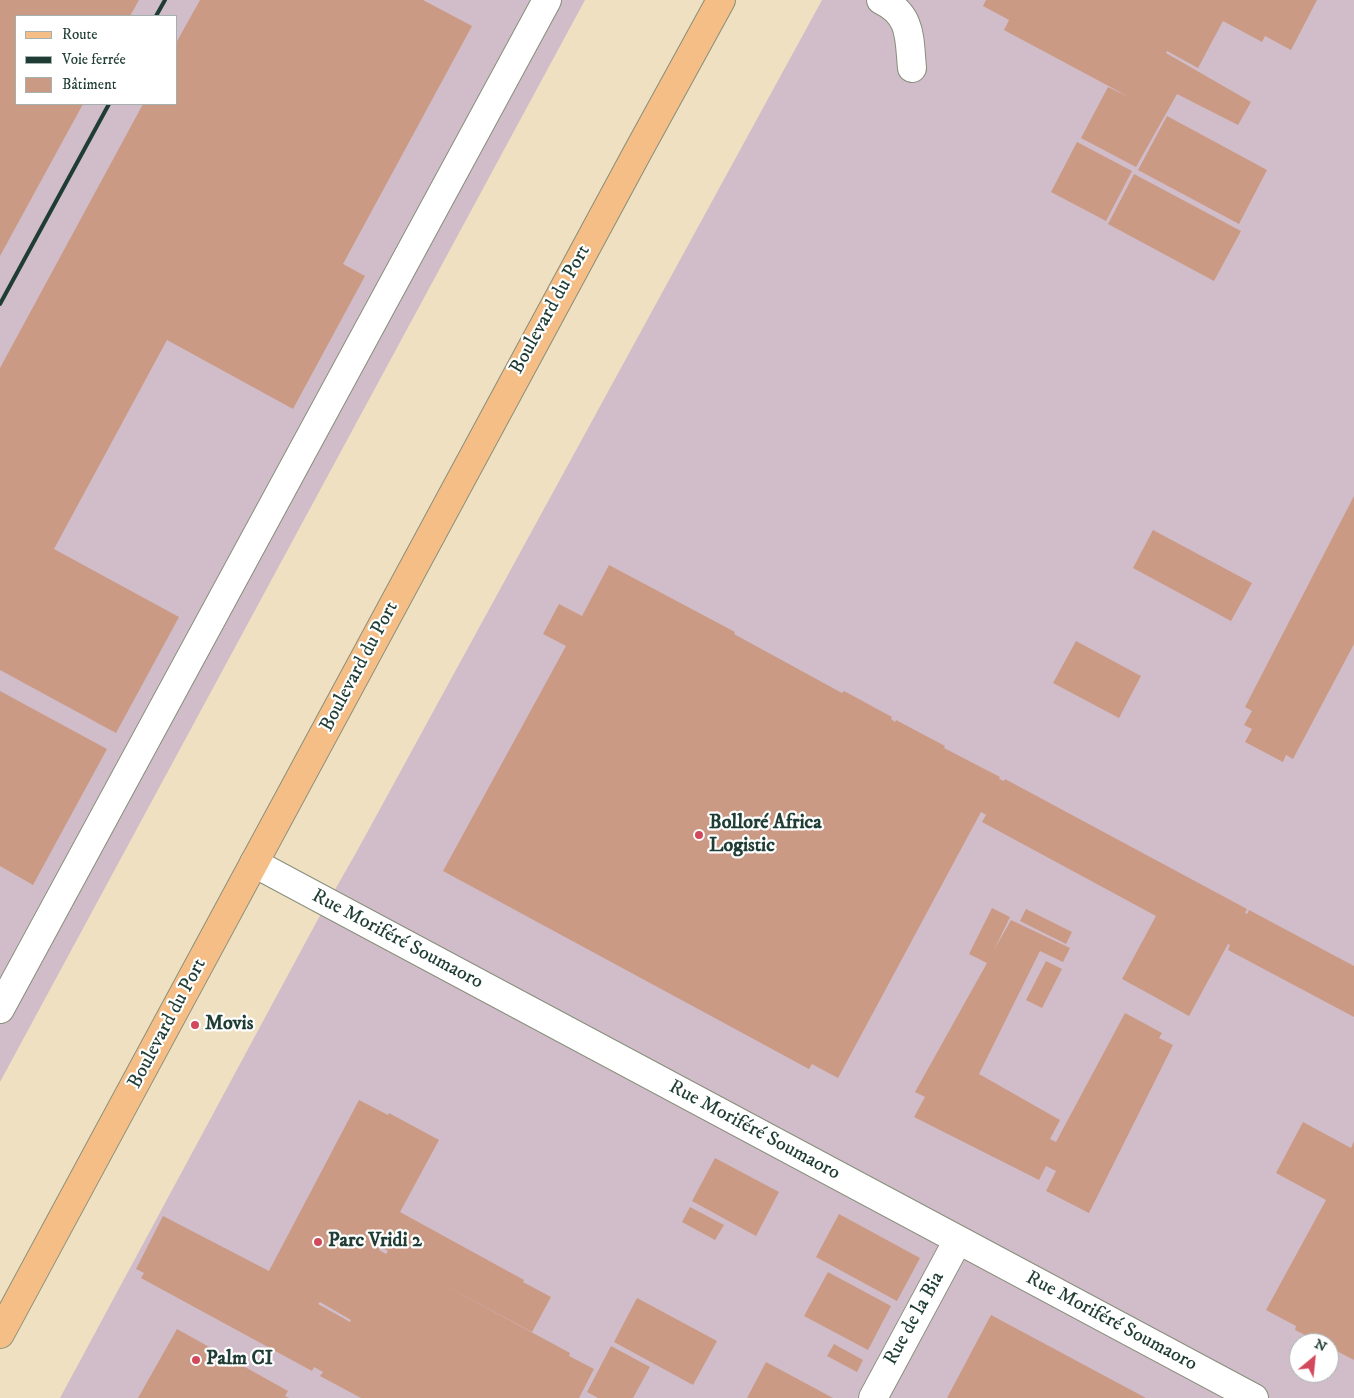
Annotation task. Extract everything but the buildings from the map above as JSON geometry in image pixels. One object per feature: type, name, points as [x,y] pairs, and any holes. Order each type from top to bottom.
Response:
[{"type":"main road","name":"Boulevard du Port","points":[[0,1334],[516,372],[720,0]]},
{"type":"street","points":[[0,1008],[547,0]]},
{"type":"street","points":[[881,0],[893,6],[904,18],[909,34],[912,68]]},
{"type":"street","name":"Rue Moriféré Soumaoro","points":[[254,863],[1254,1398]]},
{"type":"street","name":"Rue de la Bia","points":[[873,1398],[958,1240]]},
{"type":"shaded area","points":[[0,0],[585,0],[0,1082]]},
{"type":"shaded area","points":[[822,0],[1354,0],[1354,1398],[60,1398],[317,921]]},
{"type":"railway","points":[[157,15],[165,0]]},
{"type":"railway","points":[[0,304],[108,105]]},
{"type":"place","name":"Bolloré Africa Logistic","points":[[699,835]]},
{"type":"place","name":"Movis","points":[[195,1025]]},
{"type":"place","name":"Parc Vridi 2","points":[[318,1242]]},
{"type":"place","name":"Palm CI","points":[[196,1360]]}]
